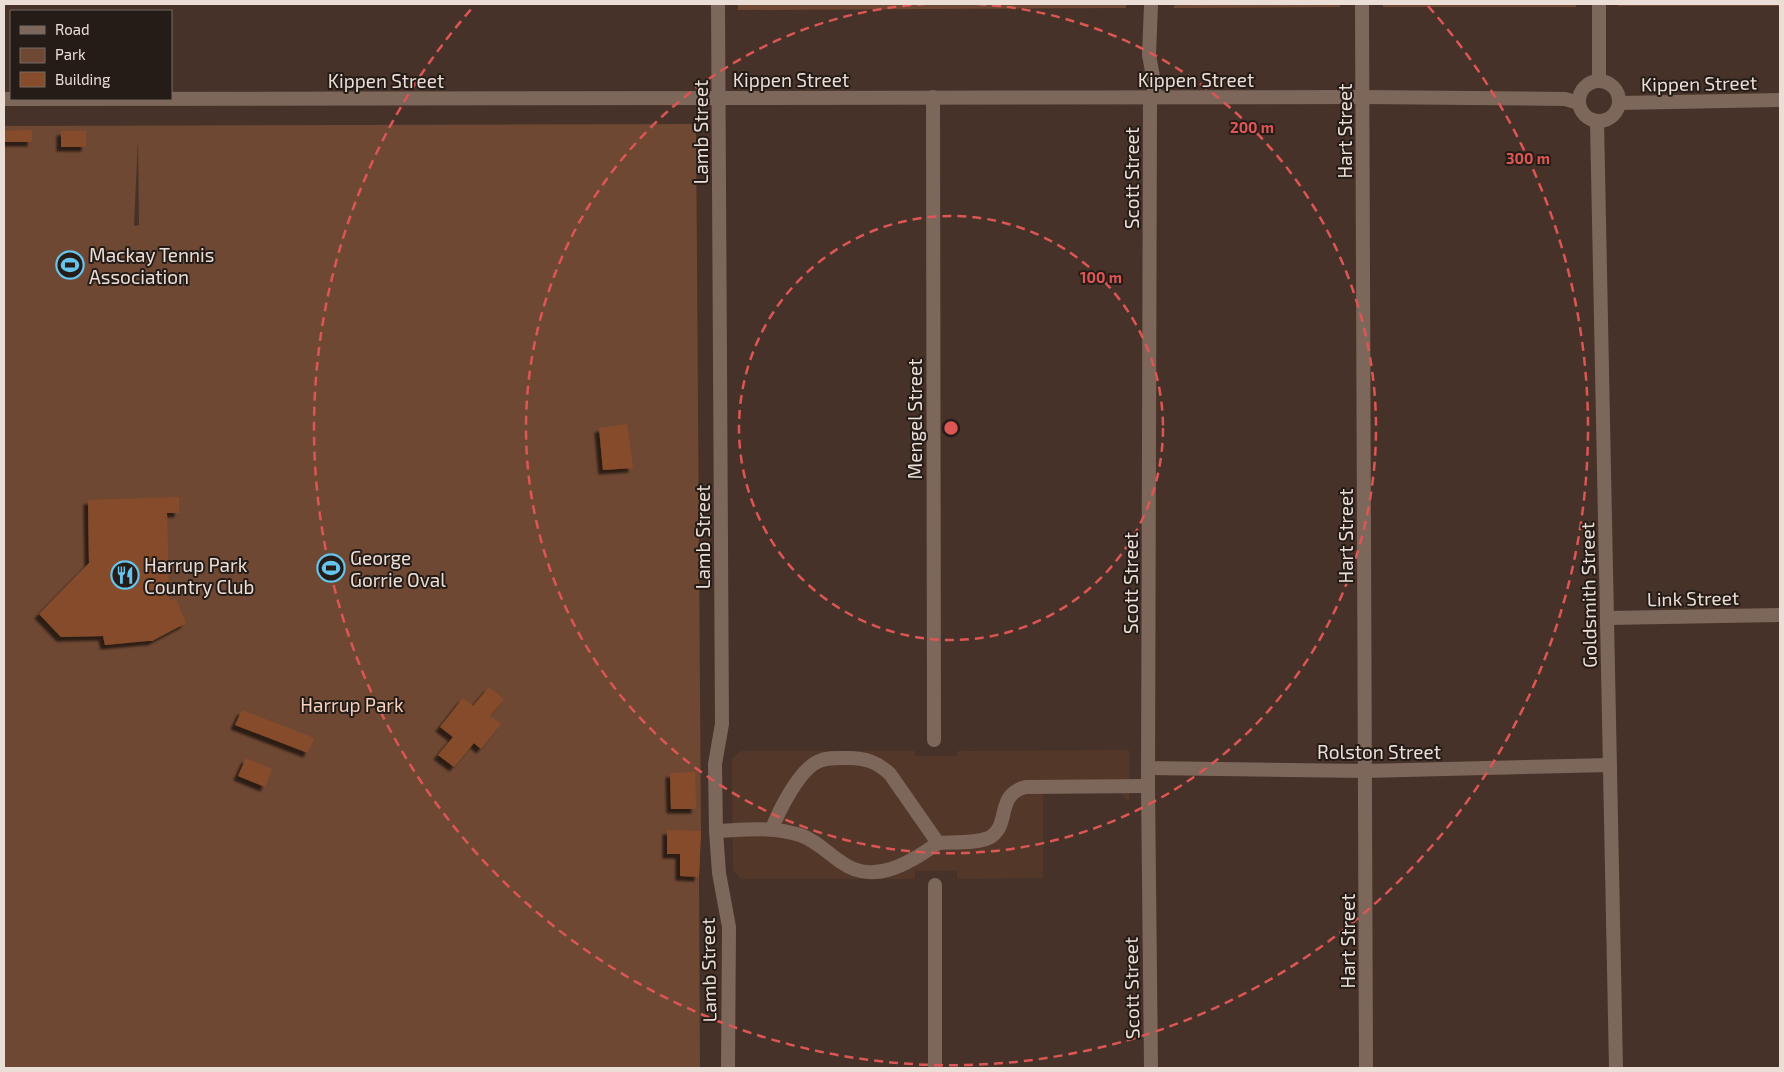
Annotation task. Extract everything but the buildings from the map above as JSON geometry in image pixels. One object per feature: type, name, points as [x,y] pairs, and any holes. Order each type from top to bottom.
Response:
[{"type":"street","name":"Lamb Street","points":[[718,4],[722,724],[716,764],[716,831],[718,873],[729,927],[728,1068]]},
{"type":"street","name":"Hart Street","points":[[1362,4],[1366,1068]]},
{"type":"street","points":[[1599,4],[1599,81]]},
{"type":"street","name":"Scott Street","points":[[1151,5],[1149,54],[1154,82],[1152,98],[1148,768],[1151,1068]]},
{"type":"street","points":[[1599,81],[1608,83],[1614,88],[1619,103],[1616,112],[1604,121],[1596,121],[1586,117],[1581,112],[1578,103],[1583,88],[1599,81]]},
{"type":"street","name":"Mengel Street","points":[[933,97],[934,740]]},
{"type":"street","name":"Kippen Street","points":[[172,100],[1363,97],[1565,99],[1578,103]]},
{"type":"street","name":"Kippen Street","points":[[1619,103],[1780,100]]},
{"type":"street","name":"Goldsmith Street","points":[[1596,121],[1616,1068]]},
{"type":"street","name":"Link Street","points":[[1607,618],[1780,615]]},
{"type":"street","points":[[772,829],[786,800],[809,767],[827,758],[863,758],[881,766],[890,774],[938,843]]},
{"type":"street","name":"Rolston Street","points":[[1148,768],[1365,771],[1610,765]]},
{"type":"street","points":[[716,831],[772,829],[802,835],[818,843],[852,870],[866,873],[887,871],[908,862],[938,843],[986,840],[993,836],[997,831],[1009,796],[1017,789],[1026,787],[1148,786]]},
{"type":"street","points":[[935,885],[935,1068]]},
{"type":"shaded area","points":[[1129,750],[1129,801],[1120,793],[1043,793],[1043,878],[957,879],[957,871],[915,871],[915,879],[741,879],[733,870],[732,759],[741,751],[915,751],[915,756],[957,756],[958,751]]},
{"type":"green space","points":[[738,4],[1126,4],[1126,8],[738,10]]},
{"type":"green space","points":[[1176,4],[1340,4],[1340,7],[1173,8]]},
{"type":"green space","points":[[1383,4],[1576,4],[1576,7],[1383,7]]},
{"type":"green space","points":[[1618,4],[1780,4],[1780,6],[1618,6]]},
{"type":"green space","name":"Harrup Park","points":[[696,124],[701,831],[699,877],[700,1068],[4,1068],[4,126]],"holes":[[[138,140],[139,225],[134,225]]]},
{"type":"place","name":"Mackay Tennis Association","points":[[70,265]]},
{"type":"place","name":"George Gorrie Oval","points":[[331,568]]},
{"type":"place","name":"Harrup Park Country Club","points":[[125,575]]}]
